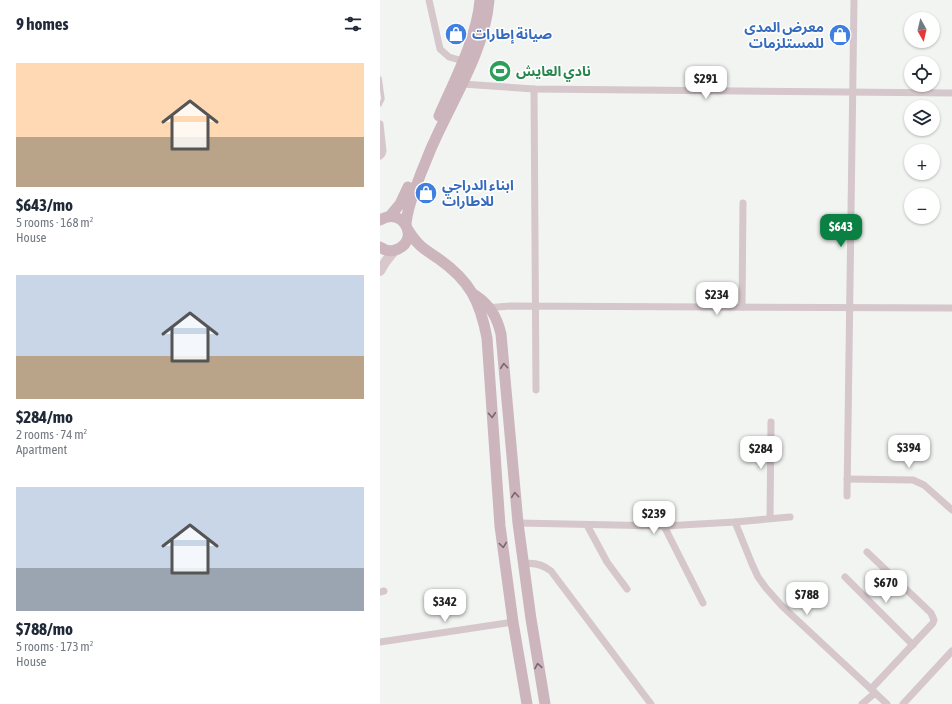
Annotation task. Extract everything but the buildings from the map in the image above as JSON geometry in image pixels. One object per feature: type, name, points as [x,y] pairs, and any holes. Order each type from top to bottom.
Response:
[{"type":"main road","points":[[383,219],[398,208],[403,199],[463,61],[474,30],[480,0]]},
{"type":"main road","points":[[398,249],[407,240],[408,209],[433,142],[462,84],[483,32],[487,20],[489,0]]},
{"type":"main road","points":[[383,219],[399,218],[424,250],[452,269],[498,321],[501,334],[523,564],[545,704]]},
{"type":"main road","points":[[380,247],[385,250],[424,250]]},
{"type":"main road","points":[[485,308],[500,526],[513,622],[527,704]]},
{"type":"street","points":[[429,0],[440,49],[449,57],[463,61]]},
{"type":"street","points":[[847,496],[854,0]]},
{"type":"street","points":[[462,84],[534,89],[952,93]]},
{"type":"street","points":[[534,89],[536,390]]},
{"type":"street","points":[[380,124],[383,151],[380,156]]},
{"type":"street","points":[[742,203],[742,307]]},
{"type":"street","points":[[380,271],[386,261],[398,249]]},
{"type":"street","points":[[485,308],[536,306],[952,308]]},
{"type":"street","points":[[770,518],[771,422]]},
{"type":"street","points":[[848,479],[913,480],[924,485],[952,510]]},
{"type":"street","points":[[518,523],[664,526],[790,517]]},
{"type":"street","points":[[735,522],[755,571],[766,588],[782,606],[887,704]]},
{"type":"street","points":[[587,525],[607,562],[626,589]]},
{"type":"street","points":[[664,526],[703,603]]},
{"type":"street","points":[[862,704],[933,623],[933,616],[867,552]]},
{"type":"street","points":[[523,564],[538,564],[551,571],[652,704]]},
{"type":"street","points":[[845,577],[913,645]]},
{"type":"street","points":[[380,642],[513,622]]},
{"type":"street","points":[[903,704],[952,651]]},
{"type":"lane","points":[[380,78],[383,99],[380,105]]},
{"type":"place","name":"صيانة إطارات","points":[[456,34]]},
{"type":"place","name":"معرض المدى للمستلزمات","points":[[840,35]]},
{"type":"place","name":"نادي العايش","points":[[500,71]]},
{"type":"place","name":"ابناء الدراجي للاطارات","points":[[426,193]]}]
